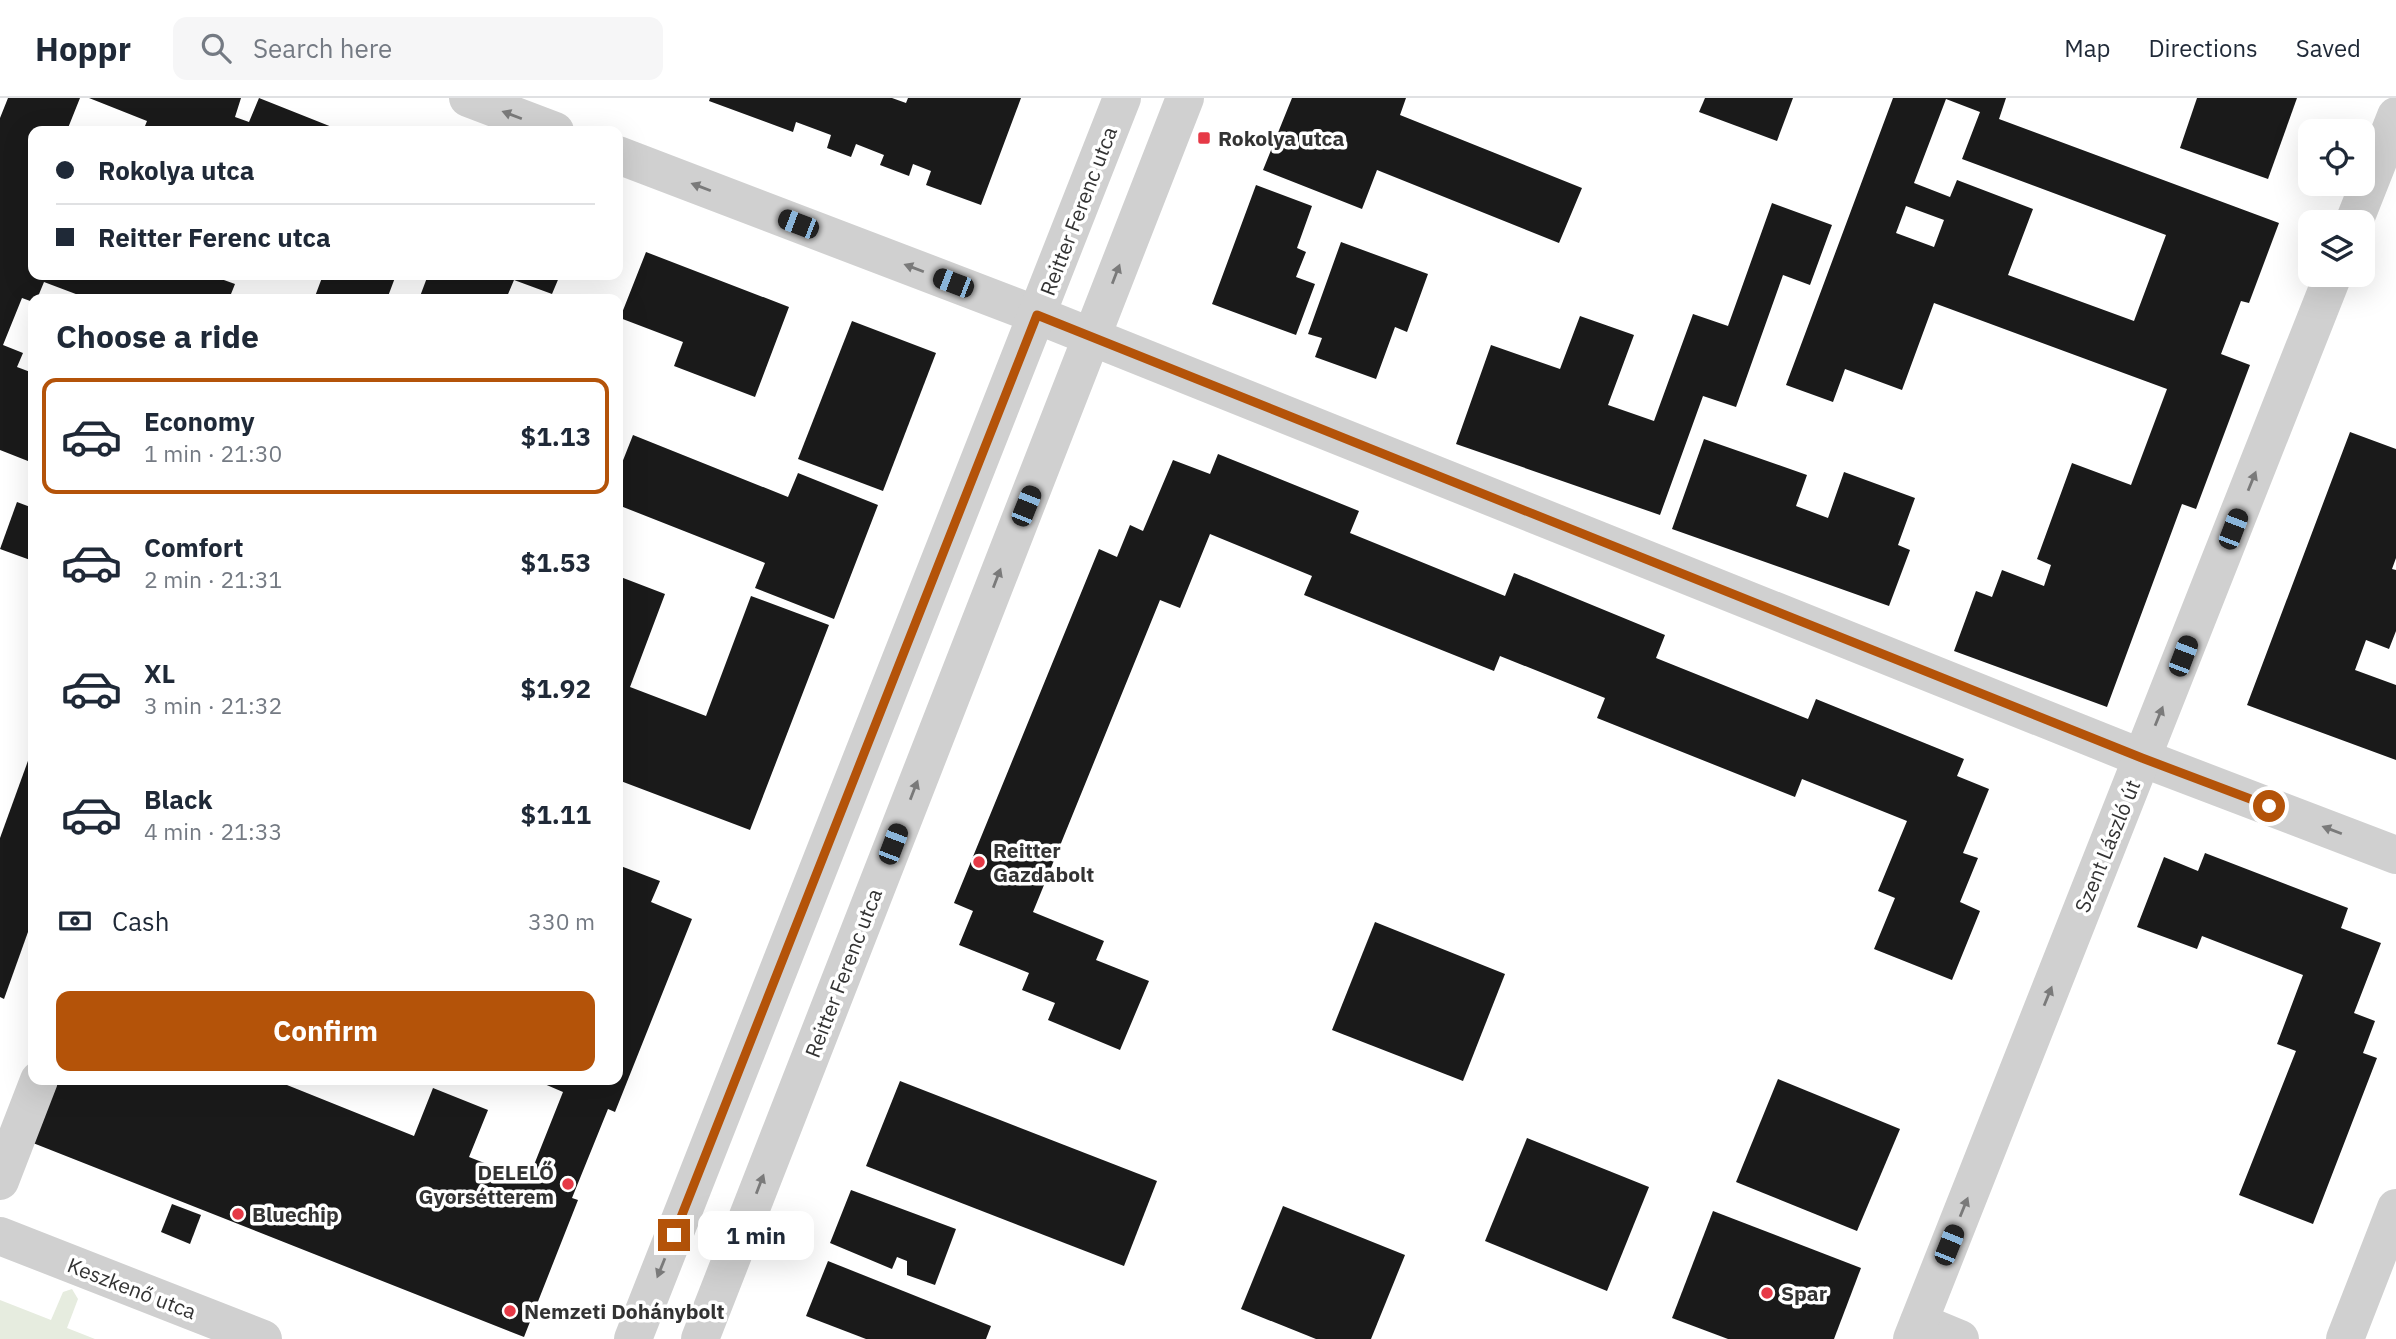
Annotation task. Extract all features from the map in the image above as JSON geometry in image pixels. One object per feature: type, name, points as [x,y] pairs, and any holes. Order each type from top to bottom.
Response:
[{"type":"street","points":[[468,98],[542,126]]},
{"type":"street","name":"Reitter Ferenc utca","points":[[633,1339],[1122,98]]},
{"type":"street","name":"Reitter Ferenc utca","points":[[699,1339],[1185,98]]},
{"type":"street","points":[[2359,210],[2396,116]]},
{"type":"street","points":[[623,157],[1037,315],[2142,758],[2396,855]]},
{"type":"street","name":"Szent László út","points":[[1915,1331],[2328,287]]},
{"type":"street","points":[[0,1181],[37,1085]]},
{"type":"street","points":[[2345,1339],[2396,1208]]},
{"type":"street","name":"Keszkenő utca","points":[[0,1236],[263,1339]]},
{"type":"street","points":[[1915,1331],[1960,1339]]},
{"type":"shaded area","points":[[72,1289],[78,1299],[67,1328],[95,1339],[0,1339],[0,1300],[51,1320],[63,1292]]},
{"type":"building","points":[[8,98],[80,98],[69,126],[28,126],[28,280],[224,280],[235,284],[231,294],[76,294],[44,282],[39,294],[28,294],[28,300],[22,298],[3,345],[23,353],[17,367],[28,371],[28,461],[0,450],[0,118]]},
{"type":"building","points":[[89,98],[241,98],[235,117],[249,122],[259,98],[329,126],[145,126],[147,121]]},
{"type":"building","points":[[710,98],[892,98],[906,103],[908,98],[1021,98],[981,205],[926,185],[931,171],[913,164],[909,176],[880,165],[884,155],[856,144],[851,157],[827,148],[831,135],[796,122],[793,132],[709,101]]},
{"type":"building","points":[[1292,98],[1406,98],[1400,115],[1582,188],[1559,243],[1377,170],[1362,209],[1263,170]]},
{"type":"building","points":[[1705,98],[1793,98],[1777,141],[1699,112]]},
{"type":"building","points":[[1893,98],[2006,98],[1999,119],[2279,223],[2249,303],[2241,301],[2221,354],[2250,365],[2196,509],[2182,504],[2107,707],[1954,651],[1976,591],[1992,597],[2002,570],[2044,586],[2051,565],[2037,559],[2072,463],[2131,485],[2167,389],[1934,303],[1902,390],[1845,369],[1833,402],[1786,385]],"holes":[[[1946,99],[1980,112],[1962,159],[2166,235],[2134,321],[2008,275],[2033,209],[1957,180],[1950,197],[1914,183]],[[1906,206],[1944,220],[1934,247],[1896,233]]]},
{"type":"building","points":[[2197,98],[2297,98],[2268,179],[2180,148]]},
{"type":"building","points":[[1256,185],[1312,206],[1297,248],[1306,252],[1296,277],[1315,284],[1296,335],[1212,304]]},
{"type":"building","points":[[1772,203],[1832,225],[1810,285],[1783,275],[1736,407],[1703,396],[1660,515],[1456,444],[1491,345],[1560,369],[1580,316],[1634,335],[1608,405],[1654,421],[1693,314],[1728,326]]},
{"type":"building","points":[[1341,242],[1428,274],[1407,332],[1395,327],[1376,379],[1315,357],[1322,338],[1308,334]]},
{"type":"building","points":[[646,252],[789,307],[755,397],[674,366],[683,342],[623,319],[623,310]]},
{"type":"building","points":[[321,280],[394,280],[389,294],[316,294]]},
{"type":"building","points":[[426,280],[514,280],[508,294],[421,294]]},
{"type":"building","points":[[514,280],[558,280],[552,294]]},
{"type":"building","points":[[852,321],[936,353],[883,491],[798,459]]},
{"type":"building","points":[[2350,432],[2396,449],[2396,558],[2392,569],[2396,570],[2396,631],[2389,649],[2366,640],[2355,670],[2396,685],[2396,760],[2247,705]]},
{"type":"building","points":[[633,435],[788,497],[798,473],[878,505],[834,619],[755,588],[765,563],[623,507],[623,460]]},
{"type":"building","points":[[1704,439],[1807,475],[1796,506],[1828,518],[1844,472],[1915,498],[1898,545],[1910,550],[1889,606],[1672,529]]},
{"type":"building","points":[[1218,454],[1359,511],[1350,533],[1505,596],[1514,573],[1665,635],[1656,658],[1808,719],[1816,699],[1964,759],[1957,776],[1989,789],[1963,853],[1978,858],[1960,902],[1980,911],[1952,980],[1874,949],[1895,898],[1878,891],[1907,821],[1802,779],[1795,797],[1597,718],[1605,698],[1500,656],[1494,671],[1304,595],[1312,576],[1210,534],[1180,608],[1160,600],[1033,912],[1104,941],[1096,960],[1149,981],[1120,1050],[1048,1020],[1055,1003],[1022,990],[1029,973],[959,945],[973,911],[954,903],[1099,549],[1117,557],[1130,525],[1143,531],[1173,460],[1210,474]]},
{"type":"building","points":[[17,502],[28,506],[28,559],[0,549]]},
{"type":"building","points":[[623,578],[665,594],[630,687],[706,716],[751,596],[829,625],[750,830],[623,782]]},
{"type":"building","points":[[28,761],[28,932],[4,999],[0,997],[0,838]]},
{"type":"building","points":[[2205,853],[2348,908],[2341,928],[2381,943],[2354,1013],[2375,1021],[2363,1053],[2377,1058],[2313,1224],[2239,1195],[2296,1051],[2277,1044],[2303,975],[2202,936],[2197,949],[2137,927],[2164,857],[2198,871]]},
{"type":"building","points":[[623,867],[660,881],[651,902],[692,919],[615,1112],[608,1109],[572,1198],[578,1200],[524,1337],[33,1143],[56,1085],[287,1085],[414,1136],[433,1088],[488,1110],[469,1157],[528,1180],[563,1092],[547,1085],[623,1085]]},
{"type":"building","points":[[1375,922],[1505,974],[1463,1081],[1332,1030]]},
{"type":"building","points":[[1778,1079],[1900,1129],[1857,1231],[1736,1182]]},
{"type":"building","points":[[900,1081],[1157,1181],[1124,1266],[866,1166]]},
{"type":"building","points":[[1527,1138],[1649,1187],[1607,1291],[1485,1241]]},
{"type":"building","points":[[851,1190],[956,1229],[935,1285],[907,1275],[907,1261],[897,1257],[892,1269],[830,1243]]},
{"type":"building","points":[[172,1204],[201,1215],[190,1244],[161,1232]]},
{"type":"building","points":[[1283,1206],[1405,1255],[1371,1339],[1316,1339],[1241,1309]]},
{"type":"building","name":"Spar","points":[[1713,1211],[1861,1268],[1834,1339],[1728,1339],[1672,1318]]},
{"type":"building","points":[[828,1261],[991,1326],[986,1339],[866,1339],[806,1316]]},
{"type":"place","name":"Rokolya utca","points":[[1204,138]]},
{"type":"place","name":"Reitter Gazdabolt","points":[[979,862]]},
{"type":"place","name":"DELELŐ Gyorsétterem","points":[[568,1184]]},
{"type":"place","name":"Bluechip","points":[[238,1214]]},
{"type":"place","name":"Spar","points":[[1767,1293]]},
{"type":"place","name":"Nemzeti Dohánybolt","points":[[510,1311]]},
{"type":"route","points":[[674,1235],[1037,315],[2142,758],[2269,806]]}]
